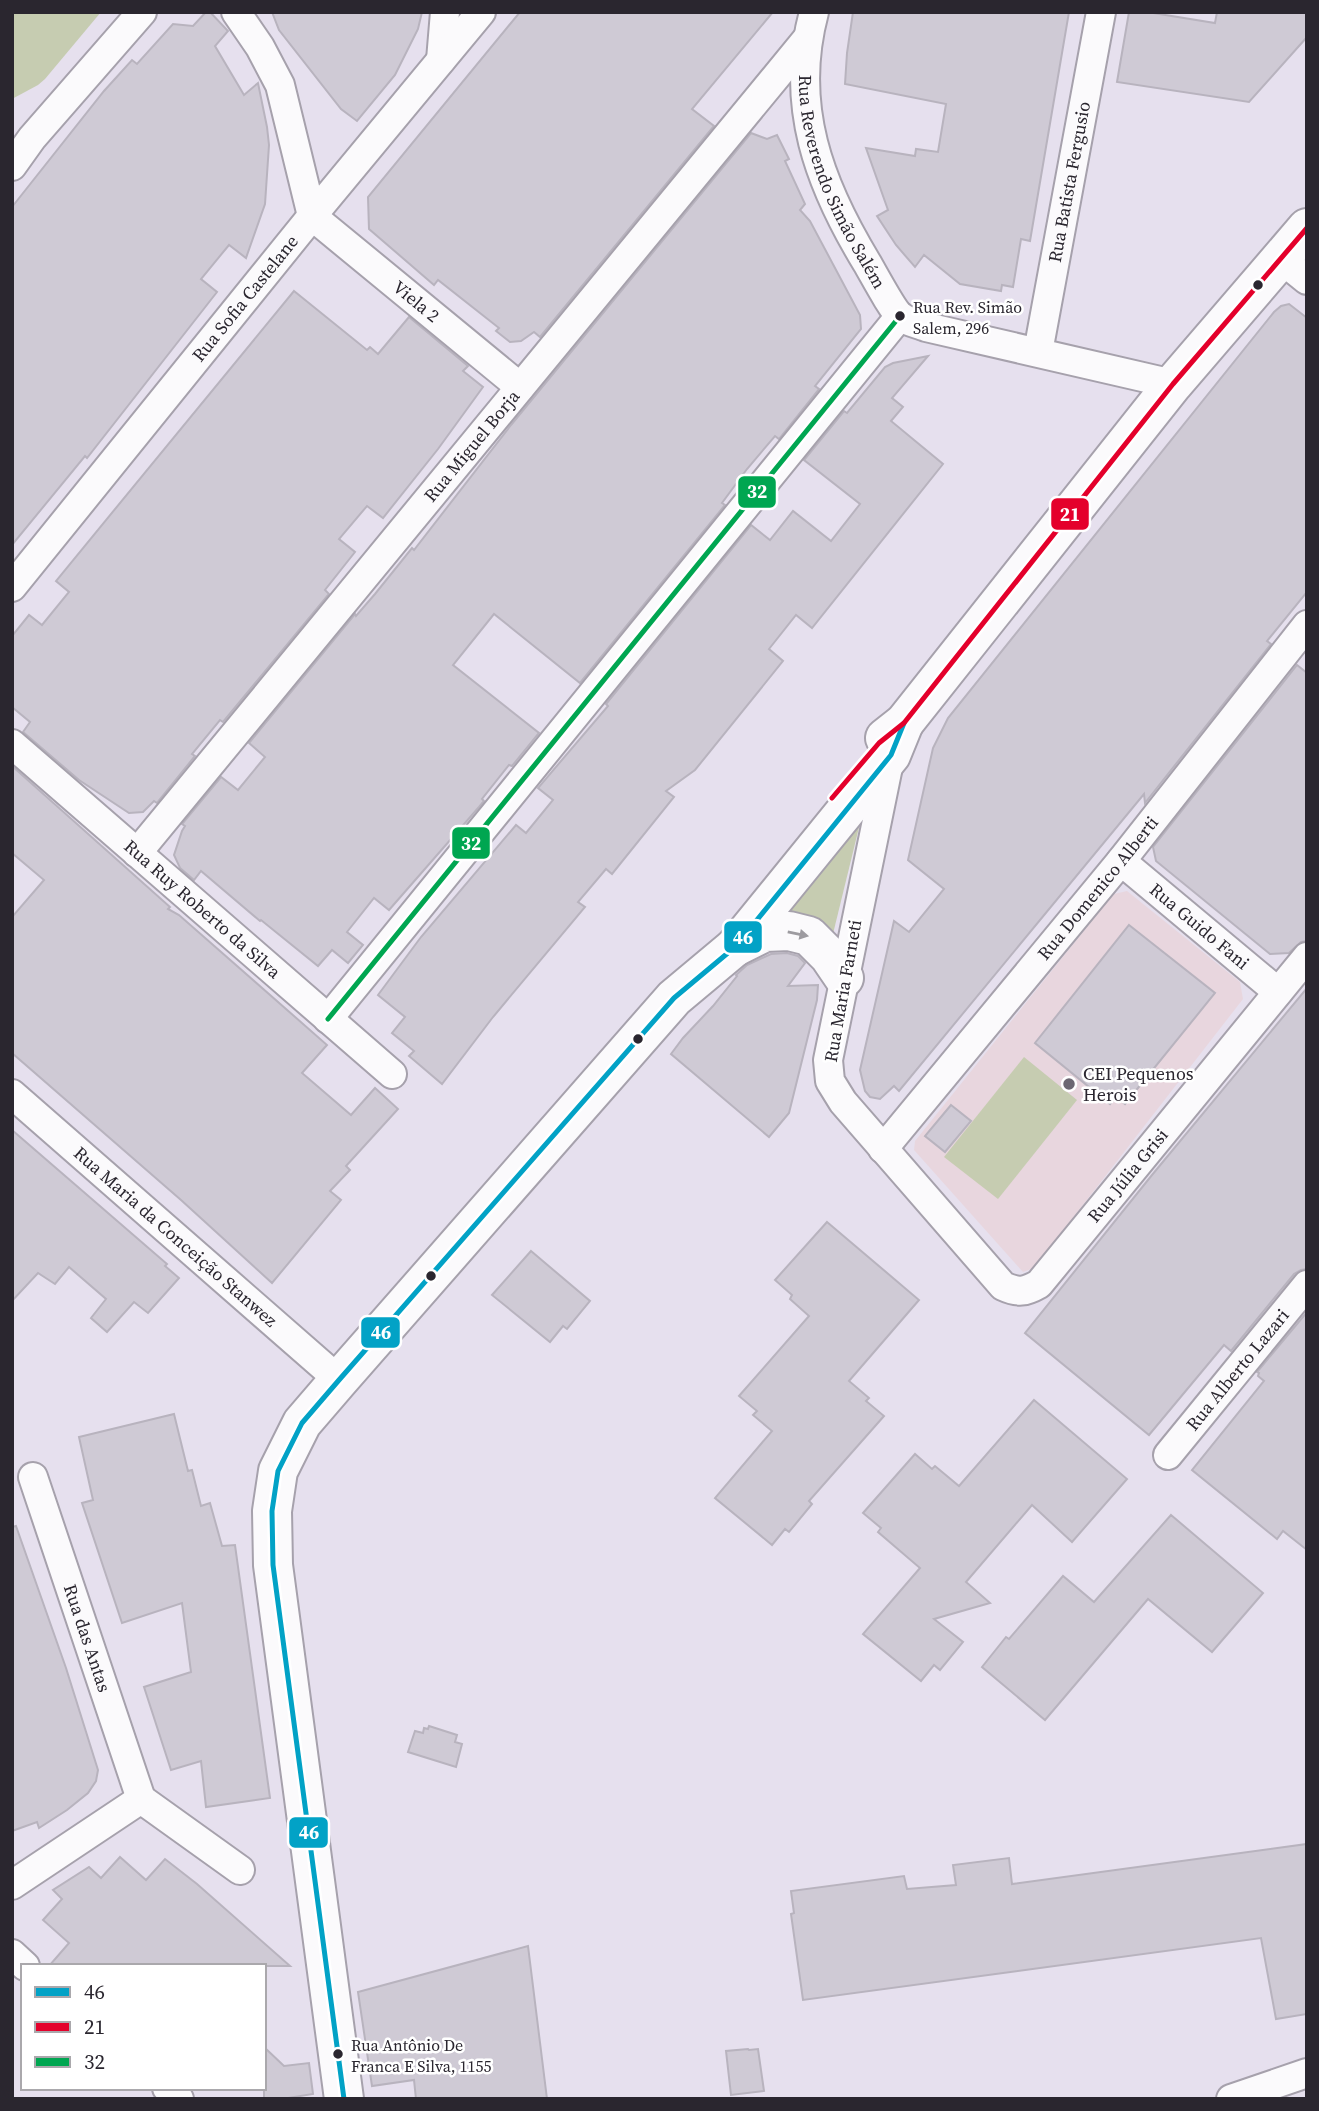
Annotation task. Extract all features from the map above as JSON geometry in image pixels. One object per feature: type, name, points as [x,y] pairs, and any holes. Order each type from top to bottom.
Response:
[{"type":"main road","points":[[344,2099],[273,1565],[272,1511],[278,1471],[302,1423],[674,998],[735,947],[891,740],[1173,384],[1294,269],[1307,228]]},
{"type":"main road","points":[[674,998],[712,937],[891,740]]},
{"type":"main road","points":[[735,947],[765,932],[789,931],[809,936],[829,956],[844,978]]},
{"type":"street","points":[[12,166],[22,142],[142,12]]},
{"type":"street","points":[[236,12],[260,47],[280,85],[313,216]]},
{"type":"street","points":[[441,60],[444,12]]},
{"type":"street","name":"Rua Sofia Castelane","points":[[12,587],[481,12]]},
{"type":"street","name":"Rua Reverendo Simão Salém","points":[[814,12],[807,39],[804,73],[809,134],[822,176],[846,229],[900,316]]},
{"type":"street","name":"Rua Batista Fergusio","points":[[1038,352],[1101,12]]},
{"type":"street","name":"Rua Miguel Borja","points":[[137,853],[807,39]]},
{"type":"street","name":"Viela 2","points":[[313,216],[520,387]]},
{"type":"street","points":[[328,1019],[900,316],[926,327],[1173,384]]},
{"type":"street","name":"Rua Domenico Alberti","points":[[883,1149],[1121,861],[1307,625]]},
{"type":"street","name":"Rua Maria Farneti","points":[[891,740],[828,1060],[830,1081],[843,1102],[1003,1286],[1015,1292],[1025,1291]]},
{"type":"street","name":"Rua Ruy Roberto da Silva","points":[[12,744],[392,1074]]},
{"type":"street","name":"Rua Guido Fani","points":[[1121,861],[1278,992]]},
{"type":"street","name":"Rua Júlia Grisi","points":[[1025,1291],[1039,1284],[1307,957]]},
{"type":"street","name":"Rua Maria da Conceição Stanwez","points":[[12,1094],[338,1380]]},
{"type":"street","name":"Rua Alberto Lazari","points":[[1168,1455],[1307,1285]]},
{"type":"street","name":"Rua das Antas","points":[[33,1477],[141,1799]]},
{"type":"street","points":[[12,1885],[141,1799],[240,1870]]},
{"type":"street","points":[[1231,2099],[1307,2073]]},
{"type":"shaded area","name":"CEI Pequenos Herois","points":[[1127,891],[1240,982],[1243,999],[1034,1268],[1023,1272],[914,1150],[915,1141],[1107,902],[1114,894]]},
{"type":"green space","points":[[12,12],[101,12],[45,79],[12,99]]},
{"type":"green space","points":[[864,807],[831,942],[770,920]]},
{"type":"green space","points":[[1024,1057],[1077,1100],[998,1199],[944,1157]]},
{"type":"building","points":[[206,12],[210,12],[228,31],[215,46],[244,95],[258,83],[267,127],[269,145],[265,204],[246,258],[229,245],[201,279],[217,292],[87,458],[85,456],[12,545],[12,207],[132,60],[137,64],[173,24],[193,26]]},
{"type":"building","points":[[272,12],[422,12],[418,29],[395,75],[357,121],[341,109],[279,30]]},
{"type":"building","points":[[520,12],[773,12],[692,109],[714,126],[540,337],[534,332],[521,341],[510,342],[496,331],[499,328],[438,280],[434,285],[369,229],[368,197]]},
{"type":"building","points":[[853,12],[1069,12],[1030,241],[1021,239],[1013,287],[1002,285],[1001,291],[960,284],[924,255],[915,267],[877,216],[888,210],[866,148],[915,156],[916,149],[938,152],[946,104],[845,84]]},
{"type":"building","points":[[1129,12],[1147,12],[1215,23],[1217,12],[1307,12],[1307,37],[1249,102],[1117,82]]},
{"type":"building","points":[[751,133],[767,139],[777,135],[789,159],[785,161],[805,204],[800,210],[810,221],[860,315],[861,329],[815,386],[819,389],[779,439],[775,436],[747,469],[722,503],[725,505],[580,683],[494,614],[453,665],[539,733],[512,766],[509,765],[482,799],[484,801],[389,910],[374,898],[347,932],[363,945],[348,963],[332,950],[318,966],[201,871],[194,880],[180,868],[174,855],[185,826],[182,824],[221,777],[238,790],[265,757],[249,743],[355,614],[356,616],[412,548],[414,550],[511,425]]},
{"type":"building","points":[[294,291],[367,350],[370,347],[378,354],[409,317],[468,366],[463,371],[483,387],[383,518],[367,506],[339,539],[355,552],[325,590],[329,594],[223,722],[220,720],[192,754],[195,756],[157,803],[154,801],[143,812],[129,813],[79,780],[23,732],[30,722],[12,707],[12,636],[29,615],[42,625],[69,592],[56,581]]},
{"type":"building","points":[[1289,304],[1307,318],[1307,592],[1267,641],[1271,644],[1145,803],[1144,794],[899,1091],[894,1086],[880,1099],[870,1097],[865,1091],[860,1070],[894,921],[909,932],[944,889],[908,860],[933,748],[948,718],[1274,312]]},
{"type":"building","points":[[928,356],[892,398],[903,407],[891,421],[943,464],[812,628],[796,615],[769,649],[783,661],[695,770],[666,791],[674,797],[612,874],[606,869],[578,902],[585,907],[493,1017],[442,1084],[409,1056],[414,1051],[392,1033],[405,1017],[378,995],[421,937],[516,825],[526,833],[553,800],[538,788],[608,706],[606,704],[751,525],[770,540],[793,511],[831,541],[860,504],[804,460],[885,367]]},
{"type":"building","points":[[1297,665],[1307,673],[1307,941],[1301,942],[1289,953],[1270,954],[1156,861],[1153,847]]},
{"type":"building","points":[[12,766],[170,907],[168,909],[179,915],[327,1045],[302,1073],[351,1115],[375,1088],[398,1109],[346,1166],[350,1170],[330,1191],[341,1200],[272,1283],[12,1053],[12,917],[44,880],[12,853]]},
{"type":"building","points":[[1129,925],[1215,993],[1125,1104],[1116,1097],[1110,1104],[1035,1043]]},
{"type":"building","points":[[787,953],[798,956],[805,963],[788,986],[818,985],[817,1000],[789,1113],[769,1137],[671,1054],[747,965],[771,954]]},
{"type":"building","points":[[1307,988],[1307,1269],[1294,1274],[1231,1351],[1224,1345],[1149,1435],[1025,1333]]},
{"type":"building","points":[[951,1105],[971,1121],[945,1152],[925,1136]]},
{"type":"building","points":[[12,1130],[167,1264],[165,1266],[179,1278],[148,1313],[134,1302],[107,1332],[91,1318],[106,1299],[69,1267],[55,1284],[38,1273],[12,1301]]},
{"type":"building","points":[[827,1222],[919,1300],[849,1381],[869,1398],[866,1401],[884,1416],[809,1501],[812,1504],[789,1532],[785,1529],[772,1545],[715,1498],[772,1431],[753,1415],[757,1411],[739,1396],[809,1316],[790,1299],[792,1295],[775,1280]]},
{"type":"building","points":[[531,1251],[590,1301],[567,1329],[563,1326],[550,1342],[492,1295]]},
{"type":"building","points":[[1307,1312],[1307,1550],[1283,1531],[1277,1539],[1192,1470],[1264,1381],[1257,1372]]},
{"type":"building","points":[[1034,1400],[1127,1479],[1072,1542],[1032,1505],[966,1582],[990,1603],[934,1619],[963,1642],[940,1670],[934,1665],[921,1681],[863,1634],[920,1568],[878,1532],[881,1528],[863,1513],[915,1454],[932,1469],[935,1466],[959,1486]]},
{"type":"building","points":[[174,1414],[188,1471],[192,1470],[201,1506],[210,1503],[222,1546],[235,1545],[270,1798],[206,1807],[201,1761],[171,1770],[144,1687],[191,1672],[182,1603],[122,1623],[82,1503],[93,1500],[79,1437]]},
{"type":"building","points":[[1171,1515],[1263,1593],[1212,1652],[1148,1599],[1045,1720],[982,1667],[1063,1576],[1094,1602]]},
{"type":"building","points":[[16,1526],[66,1668],[98,1770],[96,1781],[88,1793],[67,1810],[39,1828],[37,1822],[12,1831],[12,1527]]},
{"type":"building","points":[[429,1726],[457,1735],[455,1742],[462,1744],[456,1767],[408,1752],[415,1731],[423,1733],[424,1728],[428,1729]]},
{"type":"building","points":[[1307,1844],[1307,2014],[1276,2019],[1261,1938],[803,2000],[791,1914],[794,1913],[791,1891],[904,1876],[907,1889],[956,1885],[953,1865],[1009,1858],[1012,1884]]},
{"type":"building","points":[[120,1857],[146,1880],[165,1859],[290,1966],[51,1964],[69,1943],[43,1920],[62,1899],[53,1890],[89,1867],[101,1878]]},
{"type":"building","points":[[528,1946],[547,2099],[416,2099],[414,2080],[372,2086],[358,1992]]},
{"type":"building","points":[[266,2049],[284,2066],[309,2063],[313,2094],[264,2099]]},
{"type":"building","points":[[758,2049],[764,2091],[731,2095],[726,2051]]},
{"type":"transit line","name":"21","points":[[832,798],[879,743],[904,723],[1173,384],[1307,228]]},
{"type":"transit line","name":"32","points":[[328,1019],[900,316]]},
{"type":"transit line","name":"46","points":[[344,2099],[273,1565],[272,1511],[278,1471],[302,1423],[339,1380],[674,998],[735,947],[891,755],[904,723]]},
{"type":"place","name":"Rua Rev. Simão Salem, 296","points":[[900,316]]},
{"type":"place","name":"CEI Pequenos Herois","points":[[1069,1084]]},
{"type":"place","name":"Rua Antônio De Franca E Silva, 1155","points":[[338,2054]]}]
